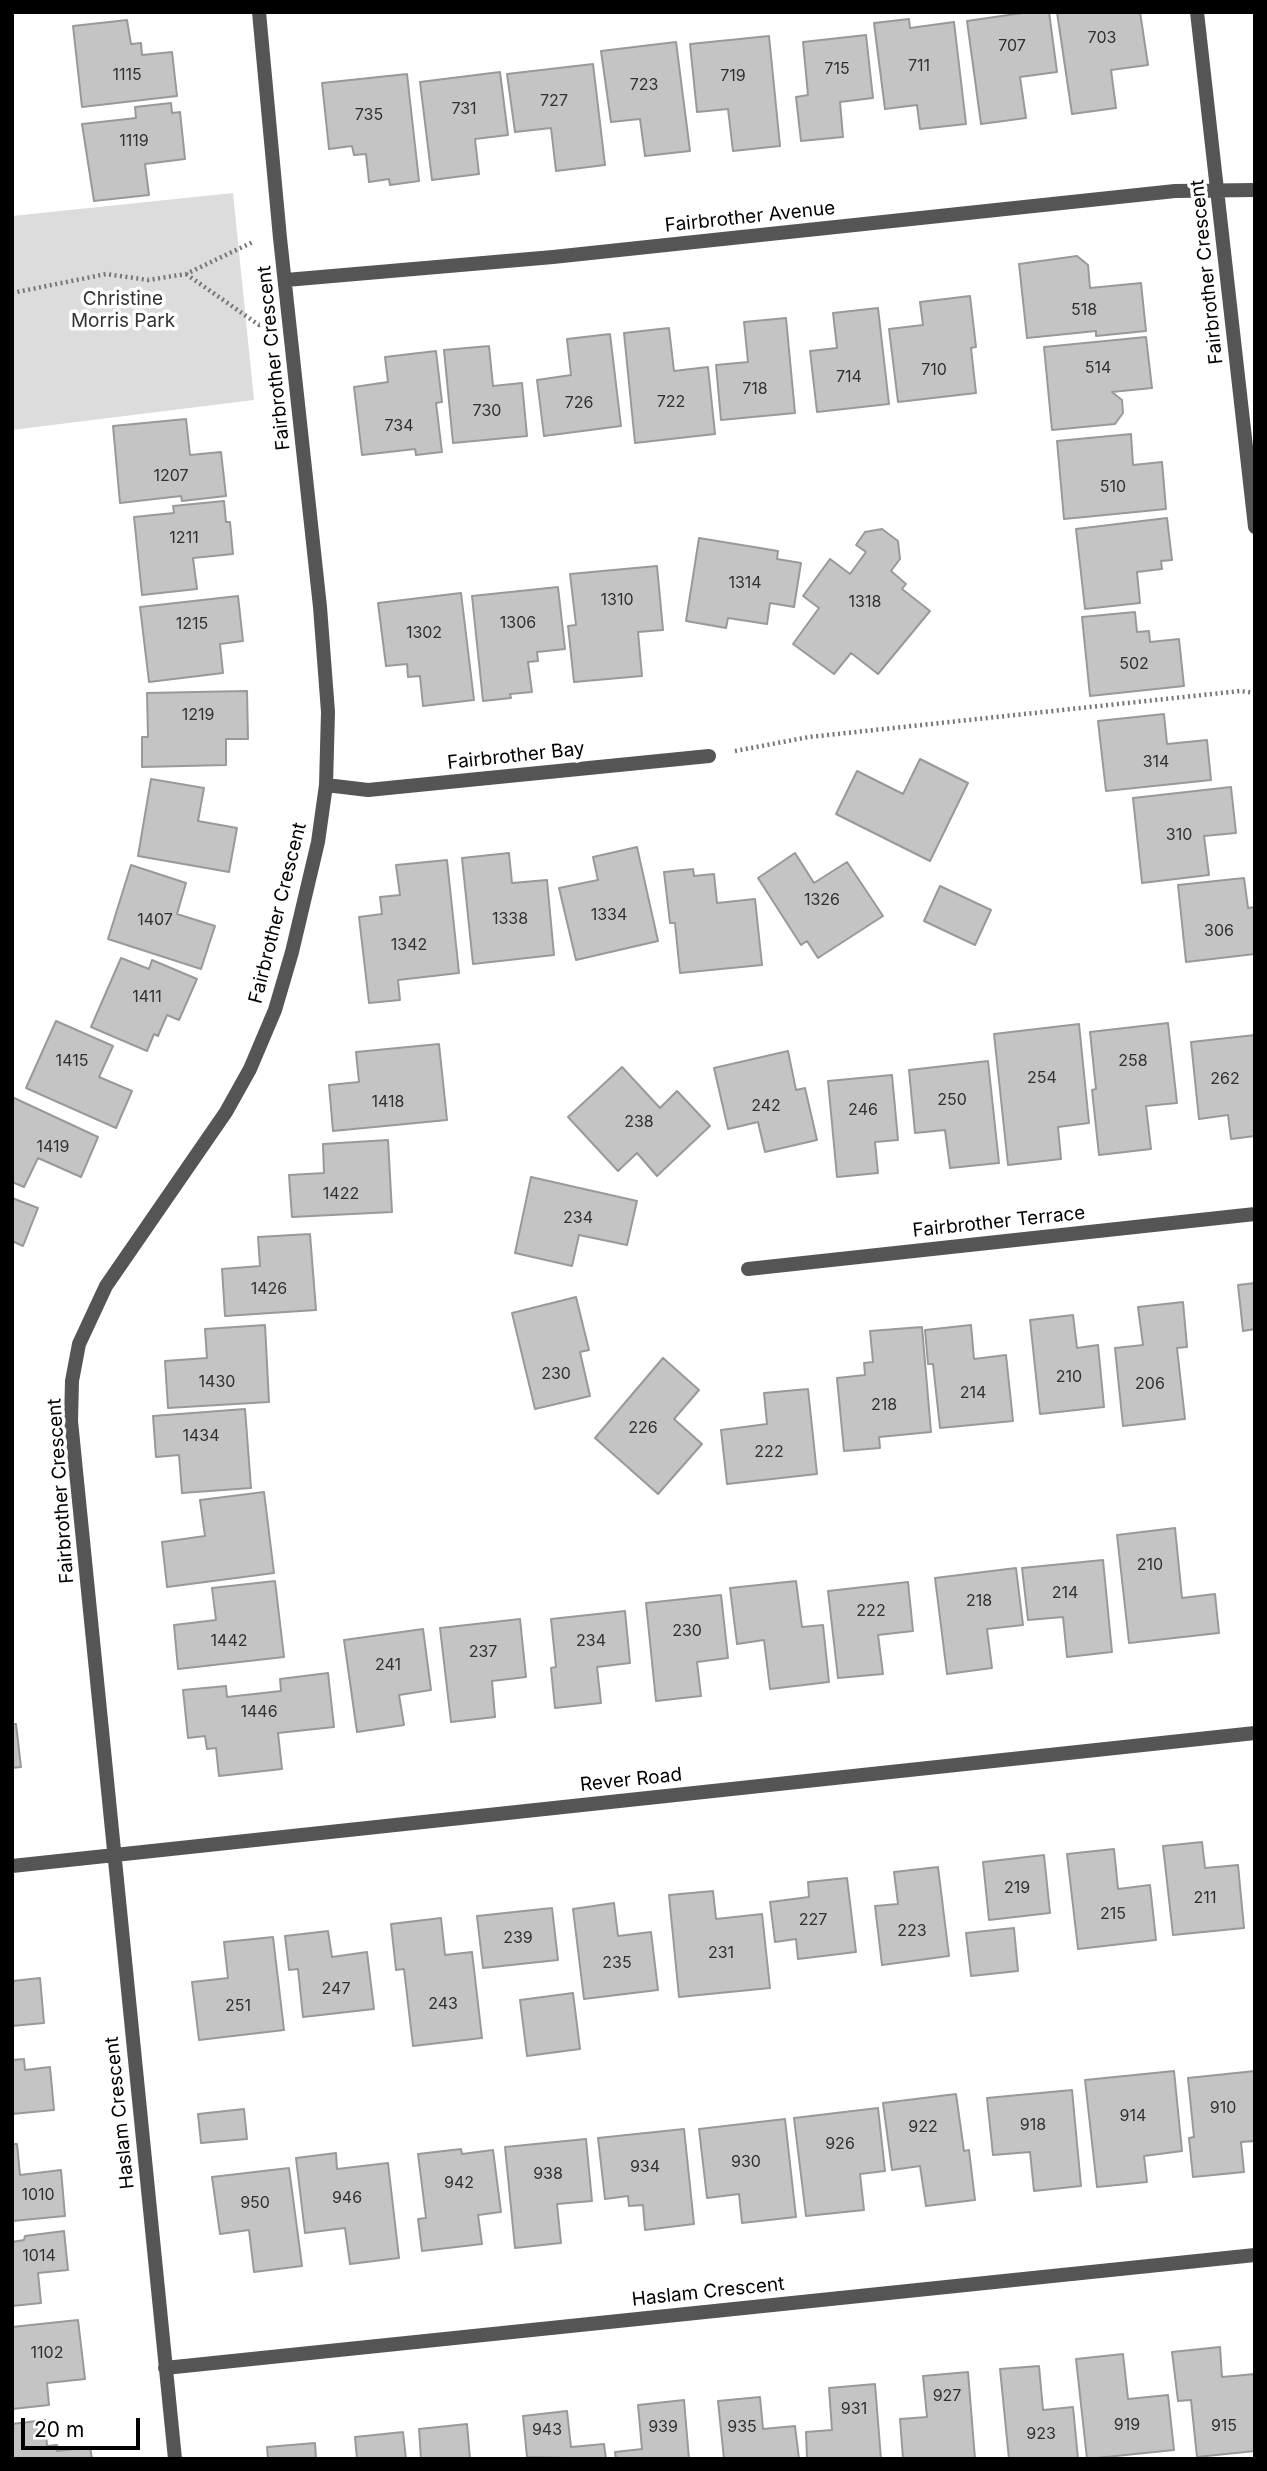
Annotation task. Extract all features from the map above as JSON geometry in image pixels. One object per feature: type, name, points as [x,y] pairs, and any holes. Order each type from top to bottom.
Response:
[{"type":"street","name":"Fairbrother Crescent","points":[[114,1854],[71,1421],[72,1381],[79,1344],[106,1286],[226,1112],[250,1069],[275,1010],[292,952],[318,842],[326,785],[328,712],[320,607],[280,238],[260,12]]},
{"type":"street","name":"Fairbrother Crescent","points":[[1197,12],[1255,527]]},
{"type":"street","name":"Fairbrother Avenue","points":[[286,280],[553,257],[1175,191],[1255,190]]},
{"type":"street","name":"Fairbrother Bay","points":[[326,785],[368,790],[709,756]]},
{"type":"street","name":"Fairbrother Terrace","points":[[748,1269],[1255,1214]]},
{"type":"street","name":"Rever Road","points":[[12,1866],[1255,1733]]},
{"type":"street","name":"Haslam Crescent","points":[[114,1854],[175,2459]]},
{"type":"street","name":"Haslam Crescent","points":[[165,2368],[1255,2255]]},
{"type":"path","points":[[12,293],[106,274],[148,280],[186,274],[249,242],[280,238]]},
{"type":"path","points":[[186,274],[259,325],[290,322]]},
{"type":"path","points":[[709,756],[801,738],[1240,691],[1255,693]]},
{"type":"green space","name":"Christine Morris Park","points":[[233,193],[254,400],[12,430],[12,216]]},
{"type":"building","points":[[1029,12],[1049,12],[1057,72],[1020,77],[1026,118],[981,124],[967,21]]},
{"type":"building","points":[[1057,12],[1140,12],[1148,65],[1111,70],[1116,108],[1072,114]]},
{"type":"building","points":[[909,19],[910,28],[954,22],[966,124],[920,129],[917,105],[885,109],[874,23]]},
{"type":"building","points":[[127,20],[131,44],[141,43],[142,55],[172,52],[177,96],[82,107],[73,26]]},
{"type":"building","points":[[866,35],[873,98],[840,102],[843,137],[801,141],[796,97],[808,95],[803,42]]},
{"type":"building","points":[[769,36],[780,146],[733,151],[728,109],[697,112],[690,44]]},
{"type":"building","points":[[676,42],[690,151],[645,156],[640,119],[611,122],[601,51]]},
{"type":"building","points":[[593,64],[605,165],[556,171],[551,128],[515,132],[507,74]]},
{"type":"building","points":[[500,72],[508,135],[475,139],[479,174],[432,180],[420,82]]},
{"type":"building","points":[[407,74],[419,181],[390,185],[389,179],[369,182],[366,154],[354,155],[352,146],[329,149],[322,83]]},
{"type":"building","points":[[171,103],[172,113],[180,112],[185,159],[145,164],[149,195],[94,201],[82,124],[136,118],[135,107]]},
{"type":"building","points":[[1077,256],[1088,265],[1090,288],[1141,283],[1146,331],[1096,336],[1096,331],[1027,338],[1019,264]]},
{"type":"building","points":[[970,296],[976,347],[971,348],[976,393],[898,402],[889,329],[923,325],[920,302]]},
{"type":"building","points":[[878,308],[889,404],[817,412],[810,351],[837,348],[833,313]]},
{"type":"building","points":[[786,318],[795,413],[721,420],[716,365],[748,362],[744,322]]},
{"type":"building","points":[[669,328],[674,371],[708,367],[715,434],[635,443],[624,333]]},
{"type":"building","points":[[610,334],[621,426],[544,436],[537,380],[571,375],[567,339]]},
{"type":"building","points":[[1146,337],[1152,388],[1112,392],[1122,400],[1123,413],[1115,424],[1052,430],[1044,347]]},
{"type":"building","points":[[489,346],[493,386],[522,383],[527,436],[453,443],[444,350]]},
{"type":"building","points":[[436,351],[442,402],[436,403],[442,452],[416,455],[415,449],[362,455],[354,387],[388,382],[385,357]]},
{"type":"building","points":[[186,419],[190,455],[221,452],[226,496],[182,501],[181,496],[120,503],[113,426]]},
{"type":"building","points":[[1131,434],[1133,465],[1162,462],[1166,509],[1064,519],[1057,441]]},
{"type":"building","points":[[224,501],[226,522],[230,522],[233,554],[193,558],[197,589],[142,595],[134,517],[174,513],[173,506]]},
{"type":"building","points":[[1167,518],[1172,560],[1161,561],[1162,569],[1137,572],[1140,603],[1085,609],[1076,529]]},
{"type":"building","points":[[882,529],[898,541],[900,559],[891,571],[906,584],[902,589],[930,611],[878,674],[851,653],[834,674],[793,644],[819,608],[803,596],[830,559],[850,574],[866,552],[856,545],[865,532]]},
{"type":"building","points":[[699,538],[778,551],[777,559],[801,563],[794,607],[770,603],[767,624],[728,618],[726,628],[686,621]]},
{"type":"building","points":[[657,566],[663,630],[638,632],[642,676],[574,682],[568,626],[576,625],[570,574]]},
{"type":"building","points":[[558,587],[565,649],[537,652],[538,661],[528,662],[532,692],[510,694],[511,698],[483,701],[472,596]]},
{"type":"building","points":[[461,593],[474,700],[423,706],[420,676],[408,677],[407,664],[386,666],[378,603]]},
{"type":"building","points":[[238,596],[243,641],[220,644],[223,673],[149,682],[140,607]]},
{"type":"building","points":[[1135,612],[1137,632],[1149,631],[1150,642],[1179,639],[1184,686],[1090,696],[1082,617]]},
{"type":"building","points":[[247,691],[248,739],[226,739],[226,765],[142,767],[142,737],[148,737],[147,693]]},
{"type":"building","points":[[1164,714],[1167,744],[1207,740],[1211,780],[1106,791],[1098,721]]},
{"type":"building","points":[[920,759],[968,783],[930,861],[836,814],[857,771],[903,794]]},
{"type":"building","points":[[151,779],[204,788],[198,821],[237,828],[229,872],[138,856]]},
{"type":"building","points":[[1231,787],[1236,833],[1204,836],[1209,875],[1142,883],[1133,798]]},
{"type":"building","points":[[637,847],[658,941],[576,960],[559,888],[598,880],[593,857]]},
{"type":"building","points":[[509,853],[512,883],[547,880],[554,955],[473,964],[462,858]]},
{"type":"building","points":[[795,853],[814,883],[847,862],[883,916],[818,958],[807,941],[801,945],[758,878]]},
{"type":"building","points":[[447,860],[459,973],[398,980],[400,1000],[369,1003],[359,917],[382,914],[380,897],[400,895],[396,865]]},
{"type":"building","points":[[131,865],[186,883],[177,914],[215,926],[201,969],[108,939]]},
{"type":"building","points":[[693,869],[694,876],[714,874],[717,903],[755,899],[762,965],[680,973],[675,923],[670,923],[664,872]]},
{"type":"building","points":[[1244,878],[1248,908],[1255,907],[1255,954],[1186,962],[1178,885]]},
{"type":"building","points":[[940,886],[991,910],[975,945],[924,921]]},
{"type":"building","points":[[121,958],[149,969],[152,960],[197,979],[179,1020],[167,1015],[158,1036],[154,1034],[147,1051],[91,1027]]},
{"type":"building","points":[[56,1021],[113,1046],[99,1077],[132,1091],[116,1128],[26,1088]]},
{"type":"building","points":[[1168,1023],[1177,1103],[1146,1106],[1151,1149],[1099,1155],[1092,1090],[1096,1089],[1090,1032]]},
{"type":"building","points":[[1079,1024],[1089,1123],[1058,1127],[1061,1159],[1008,1165],[994,1034]]},
{"type":"building","points":[[1255,1035],[1255,1136],[1231,1139],[1228,1115],[1199,1119],[1191,1042]]},
{"type":"building","points":[[439,1044],[447,1120],[333,1131],[329,1085],[359,1082],[356,1052]]},
{"type":"building","points":[[788,1051],[796,1090],[805,1088],[817,1140],[765,1152],[758,1122],[728,1129],[714,1068]]},
{"type":"building","points":[[988,1061],[999,1163],[950,1168],[945,1130],[915,1133],[909,1070]]},
{"type":"building","points":[[622,1067],[660,1108],[677,1091],[710,1126],[657,1176],[637,1153],[618,1171],[568,1117]]},
{"type":"building","points":[[892,1075],[898,1140],[875,1142],[878,1173],[837,1177],[828,1081]]},
{"type":"building","points":[[12,1097],[98,1137],[81,1177],[38,1158],[24,1187],[12,1182]]},
{"type":"building","points":[[388,1140],[392,1212],[292,1217],[289,1175],[324,1173],[323,1144]]},
{"type":"building","points":[[531,1177],[637,1201],[627,1245],[579,1235],[572,1266],[515,1253]]},
{"type":"building","points":[[12,1198],[38,1208],[23,1246],[12,1241]]},
{"type":"building","points":[[310,1234],[316,1310],[225,1316],[222,1269],[260,1266],[258,1237]]},
{"type":"building","points":[[1255,1283],[1255,1329],[1243,1331],[1238,1285]]},
{"type":"building","points":[[576,1297],[589,1350],[580,1352],[590,1396],[535,1409],[512,1313]]},
{"type":"building","points":[[1183,1302],[1187,1347],[1177,1348],[1185,1419],[1123,1426],[1115,1348],[1143,1345],[1138,1307]]},
{"type":"building","points":[[1073,1315],[1077,1348],[1098,1345],[1104,1407],[1040,1414],[1030,1320]]},
{"type":"building","points":[[265,1325],[269,1402],[168,1408],[165,1361],[207,1358],[205,1329]]},
{"type":"building","points":[[971,1325],[974,1359],[1006,1355],[1013,1421],[940,1428],[933,1364],[928,1364],[925,1330]]},
{"type":"building","points":[[922,1327],[931,1432],[879,1437],[880,1448],[844,1451],[837,1378],[865,1375],[864,1363],[873,1362],[870,1331]]},
{"type":"building","points":[[663,1358],[699,1390],[674,1419],[702,1444],[658,1494],[595,1438]]},
{"type":"building","points":[[808,1389],[817,1474],[727,1484],[721,1430],[767,1424],[764,1393]]},
{"type":"building","points":[[245,1409],[251,1488],[182,1493],[179,1455],[156,1457],[153,1416]]},
{"type":"building","points":[[264,1492],[274,1573],[167,1587],[162,1542],[205,1536],[200,1500]]},
{"type":"building","points":[[1175,1528],[1182,1598],[1215,1594],[1219,1633],[1129,1643],[1117,1535]]},
{"type":"building","points":[[1103,1560],[1112,1652],[1067,1657],[1063,1617],[1028,1620],[1022,1568]]},
{"type":"building","points":[[1016,1568],[1023,1625],[987,1629],[992,1668],[947,1674],[935,1578]]},
{"type":"building","points":[[275,1581],[284,1657],[178,1669],[174,1625],[216,1620],[212,1588]]},
{"type":"building","points":[[796,1581],[802,1627],[823,1625],[829,1682],[770,1689],[764,1640],[737,1644],[730,1588]]},
{"type":"building","points":[[908,1582],[913,1631],[878,1635],[883,1674],[838,1678],[828,1591]]},
{"type":"building","points":[[721,1595],[728,1658],[697,1662],[701,1696],[656,1701],[646,1603]]},
{"type":"building","points":[[625,1611],[630,1663],[597,1667],[601,1703],[555,1708],[551,1668],[556,1667],[551,1619]]},
{"type":"building","points":[[520,1619],[526,1677],[492,1681],[495,1717],[451,1722],[440,1628]]},
{"type":"building","points":[[423,1629],[431,1690],[399,1695],[404,1725],[357,1732],[344,1640]]},
{"type":"building","points":[[328,1673],[334,1727],[278,1733],[282,1769],[219,1776],[216,1748],[207,1749],[205,1736],[188,1738],[183,1690],[226,1686],[227,1697],[281,1691],[280,1679]]},
{"type":"building","points":[[12,1724],[16,1724],[21,1767],[12,1768]]},
{"type":"building","points":[[1202,1842],[1205,1868],[1238,1865],[1244,1928],[1173,1935],[1163,1846]]},
{"type":"building","points":[[1114,1849],[1118,1889],[1150,1885],[1156,1940],[1078,1949],[1067,1854]]},
{"type":"building","points":[[1044,1855],[1050,1913],[989,1920],[983,1862]]},
{"type":"building","points":[[938,1867],[949,1956],[882,1965],[875,1906],[898,1904],[894,1872]]},
{"type":"building","points":[[847,1878],[856,1952],[798,1959],[796,1939],[775,1942],[770,1902],[809,1897],[808,1882]]},
{"type":"building","points":[[713,1891],[716,1919],[762,1914],[770,1988],[679,1997],[669,1895]]},
{"type":"building","points":[[614,1903],[618,1936],[651,1932],[658,1990],[584,1999],[573,1909]]},
{"type":"building","points":[[552,1908],[558,1960],[483,1968],[477,1916]]},
{"type":"building","points":[[441,1918],[445,1955],[472,1952],[482,2038],[413,2046],[404,1969],[396,1970],[391,1924]]},
{"type":"building","points":[[1014,1928],[1018,1971],[971,1976],[966,1933]]},
{"type":"building","points":[[328,1931],[332,1957],[367,1952],[374,2009],[303,2017],[298,1969],[289,1970],[285,1936]]},
{"type":"building","points":[[273,1937],[284,2030],[199,2040],[192,1982],[228,1978],[224,1942]]},
{"type":"building","points":[[12,1977],[13,1981],[40,1978],[44,2023],[12,2026]]},
{"type":"building","points":[[573,1993],[580,2049],[527,2056],[520,2000]]},
{"type":"building","points":[[24,2059],[25,2070],[50,2067],[54,2110],[12,2114],[12,2060]]},
{"type":"building","points":[[1174,2071],[1182,2151],[1144,2156],[1147,2182],[1097,2187],[1085,2080]]},
{"type":"building","points":[[1255,2071],[1255,2141],[1241,2142],[1244,2172],[1193,2177],[1189,2138],[1194,2137],[1188,2078]]},
{"type":"building","points":[[1072,2090],[1081,2186],[1034,2191],[1030,2152],[993,2155],[987,2098]]},
{"type":"building","points":[[956,2094],[964,2151],[969,2150],[975,2200],[926,2206],[920,2166],[892,2170],[883,2103]]},
{"type":"building","points":[[878,2108],[885,2171],[860,2174],[864,2210],[806,2216],[794,2118]]},
{"type":"building","points":[[244,2109],[247,2139],[201,2143],[198,2114]]},
{"type":"building","points":[[785,2119],[796,2217],[742,2223],[739,2194],[707,2198],[699,2129]]},
{"type":"building","points":[[684,2129],[694,2224],[645,2230],[643,2205],[629,2206],[628,2196],[605,2199],[598,2138]]},
{"type":"building","points":[[586,2139],[592,2201],[557,2204],[561,2243],[515,2248],[505,2147]]},
{"type":"building","points":[[12,2144],[17,2144],[20,2175],[61,2170],[65,2216],[12,2221]]},
{"type":"building","points":[[461,2149],[462,2154],[493,2150],[501,2212],[478,2215],[482,2244],[422,2251],[418,2219],[426,2218],[418,2154]]},
{"type":"building","points":[[336,2153],[337,2169],[388,2163],[399,2258],[350,2264],[345,2228],[305,2233],[296,2158]]},
{"type":"building","points":[[289,2168],[302,2266],[254,2272],[249,2230],[220,2234],[212,2177]]},
{"type":"building","points":[[64,2231],[68,2270],[38,2273],[41,2303],[12,2306],[12,2242],[24,2240],[25,2236]]},
{"type":"building","points":[[78,2320],[85,2379],[47,2383],[49,2405],[12,2409],[12,2327]]},
{"type":"building","points":[[1220,2347],[1222,2377],[1255,2374],[1255,2451],[1197,2457],[1191,2400],[1178,2401],[1172,2352]]},
{"type":"building","points":[[1123,2354],[1128,2399],[1168,2395],[1174,2450],[1087,2459],[1076,2359]]},
{"type":"building","points":[[1039,2366],[1043,2410],[1073,2407],[1078,2459],[1009,2459],[1000,2369]]},
{"type":"building","points":[[968,2372],[975,2459],[903,2459],[900,2419],[927,2417],[923,2376]]},
{"type":"building","points":[[875,2384],[881,2459],[807,2459],[806,2432],[832,2430],[829,2388]]},
{"type":"building","points":[[760,2397],[763,2429],[795,2426],[799,2459],[724,2459],[718,2401]]},
{"type":"building","points":[[684,2400],[689,2459],[616,2459],[615,2452],[642,2449],[638,2405]]},
{"type":"building","points":[[567,2411],[571,2447],[604,2444],[606,2459],[527,2457],[523,2416]]},
{"type":"building","points":[[45,2420],[47,2446],[57,2445],[57,2451],[90,2447],[92,2459],[12,2459],[12,2424]]},
{"type":"building","points":[[467,2424],[470,2459],[421,2459],[419,2429]]},
{"type":"building","points":[[403,2432],[406,2459],[357,2459],[355,2437]]},
{"type":"building","points":[[315,2443],[316,2459],[268,2459],[267,2447]]}]
